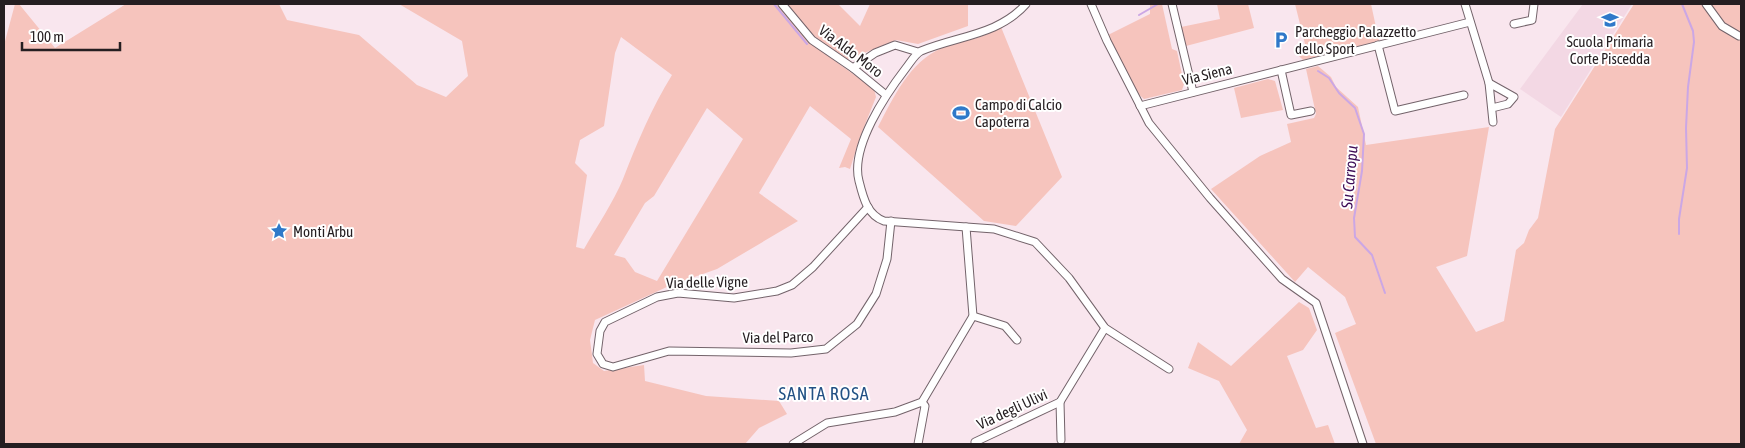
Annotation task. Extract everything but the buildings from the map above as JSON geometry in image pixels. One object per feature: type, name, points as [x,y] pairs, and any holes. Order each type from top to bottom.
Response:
[{"type":"street","name":"Via Aldo Moro","points":[[782,4],[812,40],[854,68],[886,95]]},
{"type":"street","points":[[1026,4],[1019,12],[1002,24],[918,52],[886,95],[867,132],[858,163],[857,174],[868,207],[878,219],[994,229],[1035,242],[1069,278],[1105,328],[1169,370]]},
{"type":"street","points":[[1091,4],[1107,41],[1149,123],[1210,198],[1282,279],[1316,303],[1363,444]]},
{"type":"street","points":[[1172,4],[1193,92]]},
{"type":"street","points":[[1465,4],[1489,83],[1493,122]]},
{"type":"street","points":[[1514,24],[1532,20],[1534,4]]},
{"type":"street","points":[[1706,4],[1722,26],[1739,36]]},
{"type":"street","name":"Via Siena","points":[[1140,106],[1470,22]]},
{"type":"street","points":[[854,68],[875,53],[895,45],[918,52]]},
{"type":"street","points":[[1378,45],[1395,111],[1464,95]]},
{"type":"street","points":[[1281,70],[1291,115],[1311,111]]},
{"type":"street","points":[[1489,83],[1514,97],[1508,104],[1492,108]]},
{"type":"street","name":"Via delle Vigne","points":[[613,366],[602,364],[597,354],[600,331],[605,322],[657,297],[678,293],[734,298],[777,291],[792,285],[813,267],[868,207]]},
{"type":"street","name":"Via del Parco","points":[[613,366],[669,352],[791,353],[826,349],[857,324],[876,294],[886,259],[891,221]]},
{"type":"street","points":[[793,444],[827,423],[895,412],[922,402],[974,316],[966,227]]},
{"type":"street","points":[[974,316],[1005,326],[1017,340]]},
{"type":"street","name":"Via degli Ulivi","points":[[1061,440],[1060,402],[1105,328]]},
{"type":"street","points":[[918,444],[925,406],[922,402]]},
{"type":"street","name":"Via degli Ulivi","points":[[975,442],[1060,402]]},
{"type":"shaded area","points":[[15,4],[19,4],[55,48],[126,4],[279,4],[287,20],[359,35],[417,85],[446,97],[468,76],[462,41],[399,4],[777,4],[810,43],[874,89],[876,97],[850,169],[845,167],[839,168],[851,139],[810,106],[759,193],[798,221],[717,269],[669,286],[595,320],[590,340],[593,363],[604,371],[644,365],[645,381],[706,396],[779,401],[787,414],[759,428],[745,444],[4,444],[4,45]],"holes":[[[621,37],[672,75],[645,126],[615,196],[584,249],[576,247],[587,175],[575,163],[580,140],[604,126],[615,53]],[[707,108],[743,139],[657,281],[635,272],[625,258],[614,255],[645,203],[654,196]]]},
{"type":"shaded area","points":[[787,4],[838,4],[860,26],[870,4],[968,4],[968,26],[918,44],[896,40],[847,60],[813,36]]},
{"type":"shaded area","points":[[1150,4],[1162,4],[1172,49],[1177,51],[1184,84],[1182,90],[1144,99],[1136,92],[1108,35],[1150,14]]},
{"type":"shaded area","points":[[1217,4],[1248,4],[1254,28],[1186,46],[1181,27],[1220,19]]},
{"type":"shaded area","points":[[1295,4],[1371,4],[1379,41],[1303,60],[1299,56],[1307,52]]},
{"type":"shaded area","points":[[1583,4],[1632,4],[1561,117],[1520,89]]},
{"type":"shaded area","points":[[1634,4],[1741,4],[1741,444],[1376,444],[1335,333],[1356,324],[1345,297],[1308,267],[1295,282],[1211,189],[1260,156],[1291,142],[1287,124],[1314,118],[1316,114],[1306,69],[1318,66],[1331,77],[1336,87],[1358,107],[1366,145],[1489,127],[1467,256],[1436,267],[1476,332],[1504,321],[1516,250],[1524,243],[1529,230],[1538,218],[1555,129]]},
{"type":"shaded area","name":"Campo di Calcio Capoterra","points":[[1001,27],[1062,177],[1016,226],[984,221],[878,127],[904,82],[921,62],[942,48],[980,37]]},
{"type":"shaded area","points":[[1268,79],[1275,81],[1283,110],[1241,118],[1234,88]]},
{"type":"shaded area","points":[[1299,302],[1309,308],[1317,330],[1303,350],[1287,356],[1316,428],[1328,425],[1335,444],[1239,444],[1247,430],[1219,381],[1188,368],[1198,342],[1231,366]]},
{"type":"waterway","points":[[774,4],[807,44]]},
{"type":"waterway","points":[[1139,15],[1158,4]]},
{"type":"waterway","points":[[1679,234],[1679,219],[1687,168],[1688,87],[1694,42],[1693,31],[1682,4]]},
{"type":"waterway","name":"Su Carropu","points":[[1318,71],[1329,78],[1339,93],[1355,108],[1364,134],[1362,171],[1354,218],[1355,237],[1372,255],[1385,293]]},
{"type":"place","name":"Scuola Primaria Corte Piscedda","points":[[1610,20]]},
{"type":"place","name":"Parcheggio Palazzetto dello Sport","points":[[1281,40]]},
{"type":"place","name":"Campo di Calcio Capoterra","points":[[961,113]]},
{"type":"place","name":"Monti Arbu","points":[[279,231]]},
{"type":"district","name":"SANTA ROSA","points":[[824,393]]}]
